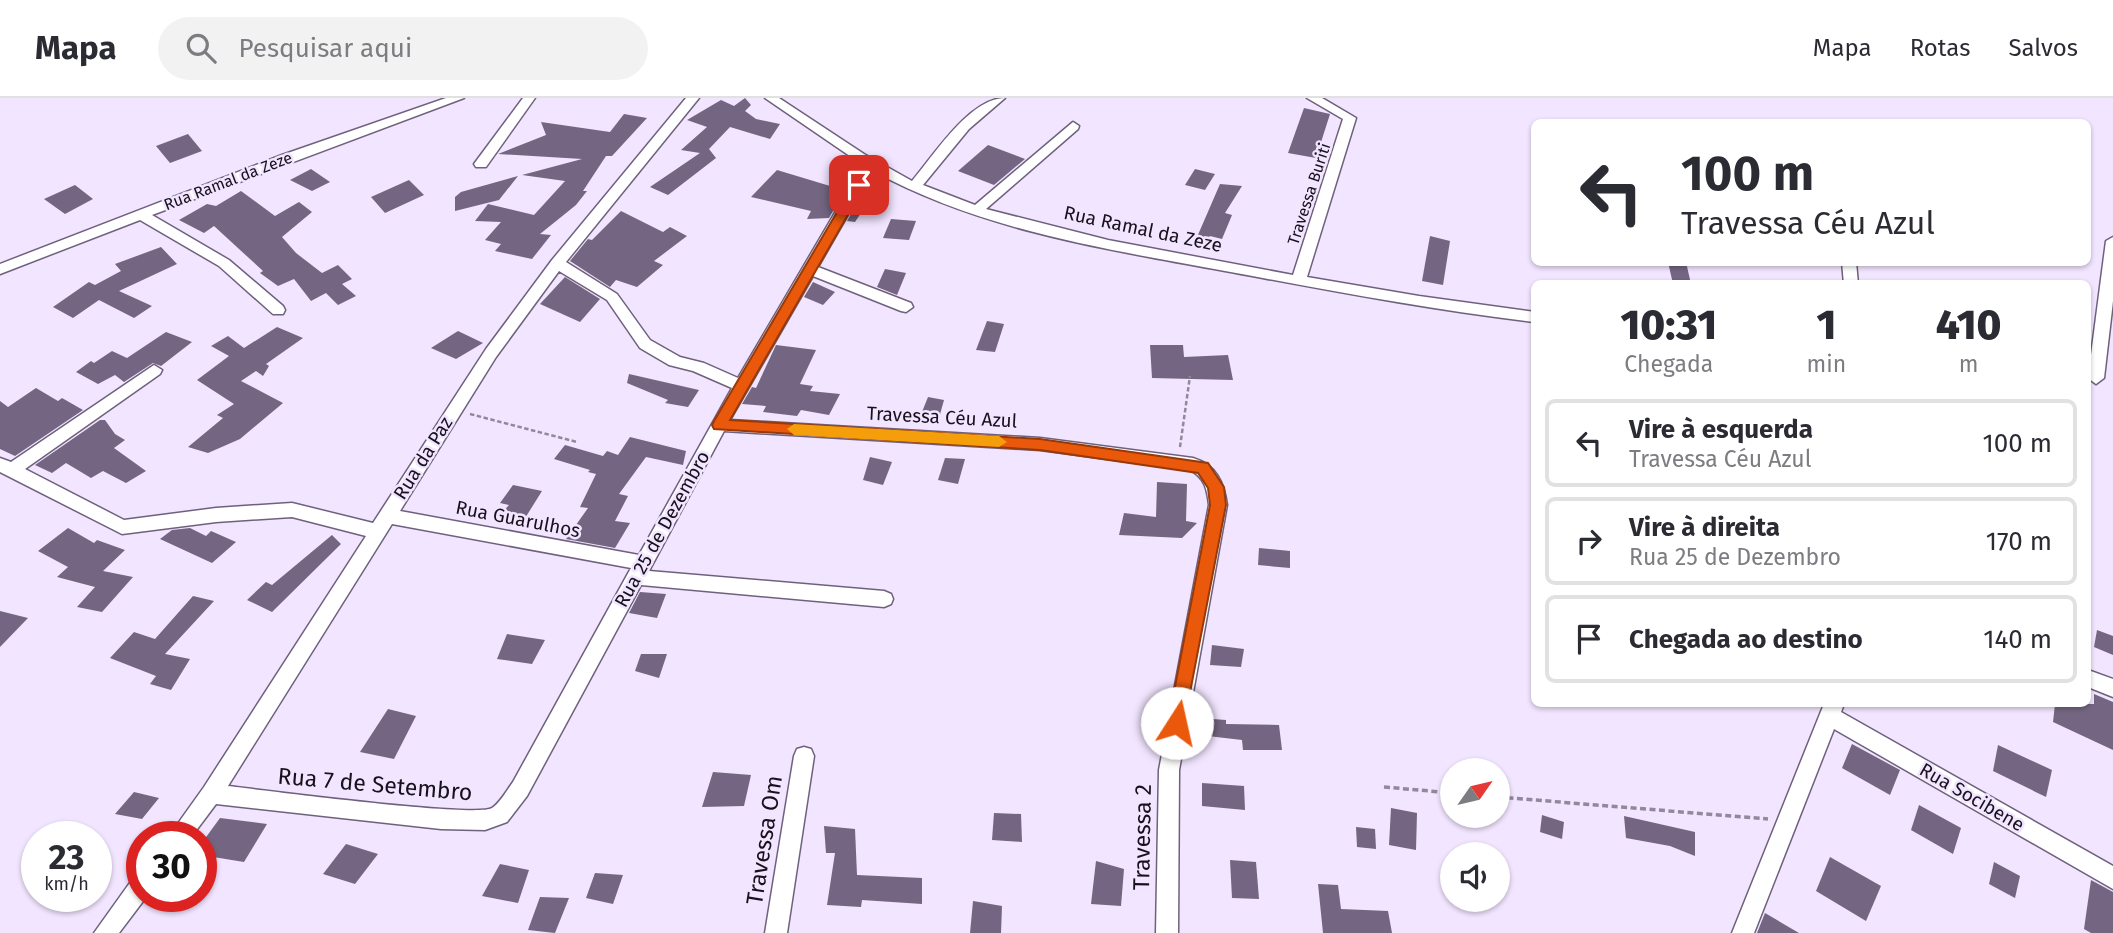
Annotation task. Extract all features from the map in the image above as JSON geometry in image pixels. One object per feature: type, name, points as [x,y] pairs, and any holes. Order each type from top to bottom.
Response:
[{"type":"street","name":"Rua Ramal da Zeze","points":[[0,269],[139,214],[458,98]]},
{"type":"street","points":[[481,164],[529,98]]},
{"type":"street","name":"Rua da Paz","points":[[190,821],[211,794],[491,353],[557,263],[693,98]]},
{"type":"street","name":"Rua Ramal da Zeze","points":[[771,98],[871,163],[914,187],[976,211],[1082,240],[1299,280],[1531,316]]},
{"type":"street","points":[[914,187],[964,126],[999,98]]},
{"type":"street","name":"Travessa Buriti","points":[[1299,280],[1350,118],[1313,98]]},
{"type":"street","points":[[976,211],[1073,126]]},
{"type":"street","name":"Rua 25 de Dezembro","points":[[520,789],[719,425],[871,163]]},
{"type":"street","points":[[139,214],[197,245],[224,263],[278,310]]},
{"type":"street","points":[[2113,241],[2092,377],[2113,380]]},
{"type":"street","points":[[557,263],[611,297],[645,344],[675,361],[698,367],[742,386]]},
{"type":"street","points":[[810,269],[906,307]]},
{"type":"street","points":[[6,467],[154,370]]},
{"type":"street","name":"Travessa Céu Azul","points":[[719,425],[1040,444],[1202,467]]},
{"type":"street","name":"Rua Guarulhos","points":[[6,467],[122,527],[292,510],[342,524],[382,523],[639,570],[884,599]]},
{"type":"street","name":"Travessa 2","points":[[1167,933],[1169,770],[1218,505],[1216,487],[1202,467]]},
{"type":"street","points":[[2091,679],[2113,688]]},
{"type":"street","points":[[1742,933],[1832,710]]},
{"type":"street","name":"Rua Socibene","points":[[1832,710],[2113,878]]},
{"type":"street","name":"Travessa Om","points":[[776,933],[804,756]]},
{"type":"street","name":"Rua 7 de Setembro","points":[[211,794],[441,818],[485,820],[500,815],[520,789]]},
{"type":"street","points":[[105,933],[126,906]]},
{"type":"path","points":[[1178,462],[1190,376]]},
{"type":"path","points":[[454,410],[577,442]]},
{"type":"path","points":[[1384,787],[1440,792]]},
{"type":"path","points":[[1510,798],[1788,820]]},
{"type":"building","points":[[745,98],[751,105],[745,111],[756,119],[780,124],[770,139],[730,127],[709,149],[716,158],[668,195],[650,187],[700,153],[681,150],[707,127],[687,120],[721,100],[734,106]]},
{"type":"building","points":[[1304,108],[1330,114],[1316,158],[1288,153]]},
{"type":"building","points":[[624,114],[647,118],[612,156],[606,156],[576,205],[540,234],[551,235],[532,259],[495,251],[501,244],[485,240],[501,222],[475,221],[488,204],[534,215],[565,181],[522,175],[582,159],[498,154],[546,135],[541,122],[610,132]]},
{"type":"building","points":[[188,134],[202,151],[170,163],[156,146]]},
{"type":"building","points":[[988,145],[1025,159],[994,185],[958,171]]},
{"type":"building","points":[[311,169],[330,182],[312,191],[290,180]]},
{"type":"building","points":[[1195,169],[1215,174],[1205,190],[1185,185]]},
{"type":"building","points":[[777,170],[845,190],[829,218],[807,219],[811,211],[751,197]]},
{"type":"building","points":[[518,176],[499,200],[455,211],[455,197],[461,192]]},
{"type":"building","points":[[409,180],[424,195],[385,213],[371,197]]},
{"type":"building","points":[[1220,184],[1242,186],[1225,213],[1232,215],[1222,239],[1210,236],[1202,248],[1194,244]]},
{"type":"building","points":[[75,185],[93,199],[65,214],[44,199]]},
{"type":"building","points":[[241,191],[275,216],[299,202],[312,212],[282,237],[296,253],[322,273],[338,265],[352,279],[342,284],[356,296],[338,305],[326,293],[311,301],[294,279],[278,286],[260,273],[263,271],[214,226],[204,233],[179,220],[207,204],[216,206]]},
{"type":"building","points":[[863,193],[873,195],[855,222],[847,221]]},
{"type":"building","points":[[621,211],[663,232],[670,227],[687,236],[654,261],[663,265],[637,287],[616,280],[610,287],[570,261],[588,239],[592,240]]},
{"type":"building","points":[[891,219],[916,221],[909,240],[883,238]]},
{"type":"building","points":[[1430,236],[1450,241],[1443,285],[1422,281]]},
{"type":"building","points":[[161,247],[177,264],[119,291],[152,306],[134,318],[99,300],[73,318],[53,307],[89,282],[95,285],[121,271],[115,264]]},
{"type":"building","points":[[1669,266],[1687,266],[1690,280],[1672,280]]},
{"type":"building","points":[[885,269],[906,273],[897,295],[877,287]]},
{"type":"building","points":[[565,277],[600,299],[580,322],[540,304]]},
{"type":"building","points":[[813,282],[835,292],[823,305],[804,297]]},
{"type":"building","points":[[987,321],[1004,324],[995,352],[976,350]]},
{"type":"building","points":[[277,327],[303,338],[266,364],[269,366],[263,376],[256,371],[241,381],[283,403],[240,439],[208,453],[188,447],[223,418],[217,415],[234,404],[197,380],[229,356],[211,346],[228,336],[244,348]]},
{"type":"building","points":[[458,331],[483,343],[456,359],[431,348]]},
{"type":"building","points":[[166,332],[192,342],[161,366],[153,363],[124,382],[115,375],[98,384],[76,372],[112,351],[127,358]]},
{"type":"building","points":[[776,345],[816,350],[800,384],[813,386],[810,391],[840,394],[829,415],[801,410],[797,416],[763,412],[766,406],[742,404],[752,387],[756,388]]},
{"type":"building","points":[[1150,345],[1183,345],[1184,357],[1228,355],[1233,380],[1152,378]]},
{"type":"building","points":[[629,374],[699,390],[688,407],[665,403],[668,400],[627,383]]},
{"type":"building","points":[[36,388],[58,401],[62,398],[83,410],[15,456],[0,449],[0,401],[8,407]]},
{"type":"building","points":[[928,397],[944,400],[939,418],[920,417]]},
{"type":"building","points":[[100,420],[105,420],[115,434],[125,440],[114,448],[146,471],[126,483],[103,471],[91,478],[66,463],[52,473],[35,465]]},
{"type":"building","points":[[630,437],[686,451],[683,465],[646,457],[619,494],[628,496],[615,521],[630,523],[615,548],[566,539],[588,508],[580,507],[596,474],[554,459],[565,445],[603,456],[607,451],[618,455]]},
{"type":"building","points":[[870,457],[892,462],[883,485],[863,480]]},
{"type":"building","points":[[945,458],[965,459],[958,484],[938,480]]},
{"type":"building","points":[[1157,482],[1187,484],[1186,521],[1197,523],[1182,538],[1119,535],[1124,513],[1156,517]]},
{"type":"building","points":[[513,485],[542,491],[522,523],[495,520],[509,505],[500,503]]},
{"type":"building","points":[[68,528],[94,543],[97,540],[125,550],[103,571],[133,577],[102,612],[77,607],[95,587],[57,577],[68,567],[38,551]]},
{"type":"building","points":[[190,528],[206,536],[211,531],[236,542],[212,563],[160,539],[172,530]]},
{"type":"building","points":[[332,535],[341,544],[272,612],[247,600],[266,582],[272,585]]},
{"type":"building","points":[[1259,548],[1290,551],[1290,568],[1258,565]]},
{"type":"building","points":[[640,592],[666,594],[657,618],[629,613]]},
{"type":"building","points":[[193,596],[214,601],[165,654],[190,659],[171,690],[150,684],[156,676],[110,658],[134,632],[155,639]]},
{"type":"building","points":[[0,611],[28,618],[0,647]]},
{"type":"building","points":[[2097,630],[2113,636],[2113,655],[2094,647]]},
{"type":"building","points":[[507,634],[545,640],[532,664],[497,659]]},
{"type":"building","points":[[1212,645],[1244,649],[1241,667],[1210,665]]},
{"type":"building","points":[[641,654],[667,654],[659,678],[635,671]]},
{"type":"building","points":[[2094,694],[2113,702],[2113,750],[2053,722],[2055,707],[2091,707],[2091,704],[2094,704]]},
{"type":"building","points":[[388,709],[416,716],[394,759],[360,752]]},
{"type":"building","points":[[1200,718],[1226,720],[1226,724],[1279,725],[1282,750],[1243,750],[1242,740],[1199,735]]},
{"type":"building","points":[[1852,744],[1900,770],[1890,795],[1842,768]]},
{"type":"building","points":[[1998,745],[2052,770],[2046,797],[1993,771]]},
{"type":"building","points":[[713,772],[751,775],[744,806],[702,807]]},
{"type":"building","points":[[1202,783],[1244,786],[1245,810],[1202,806]]},
{"type":"building","points":[[134,792],[159,798],[142,819],[115,814]]},
{"type":"building","points":[[1919,805],[1961,828],[1953,854],[1911,830]]},
{"type":"building","points":[[1391,808],[1417,813],[1416,850],[1389,845]]},
{"type":"building","points":[[994,813],[1021,814],[1022,842],[992,840]]},
{"type":"building","points":[[1542,815],[1564,822],[1562,839],[1540,832]]},
{"type":"building","points":[[1624,816],[1695,832],[1695,856],[1670,846],[1626,838]]},
{"type":"building","points":[[220,818],[267,824],[244,862],[217,858],[217,822]]},
{"type":"building","points":[[824,826],[855,829],[857,875],[922,878],[922,904],[862,900],[861,907],[827,905],[835,853],[826,853]]},
{"type":"building","points":[[1356,827],[1375,829],[1376,849],[1357,847]]},
{"type":"building","points":[[346,844],[378,854],[355,884],[323,874]]},
{"type":"building","points":[[1830,857],[1881,886],[1866,921],[1816,891]]},
{"type":"building","points":[[1230,860],[1256,862],[1259,899],[1232,898]]},
{"type":"building","points":[[1096,861],[1124,869],[1121,906],[1091,904]]},
{"type":"building","points":[[1994,862],[2020,876],[2015,898],[1989,884]]},
{"type":"building","points":[[500,864],[529,870],[518,903],[482,896]]},
{"type":"building","points":[[595,873],[623,875],[613,904],[586,898]]},
{"type":"building","points":[[2091,880],[2113,892],[2113,933],[2091,933],[2084,929]]},
{"type":"building","points":[[1318,884],[1338,885],[1341,909],[1388,911],[1392,933],[1323,933]]},
{"type":"building","points":[[540,897],[569,898],[555,933],[528,930]]},
{"type":"building","points":[[973,901],[1002,906],[1001,933],[970,933]]},
{"type":"building","points":[[1765,913],[1799,933],[1757,933]]},
{"type":"slow traffic","points":[[794,429],[999,442]]},
{"type":"route","points":[[859,185],[719,425],[1040,444],[1202,467],[1216,487],[1218,505],[1177,723]]}]
